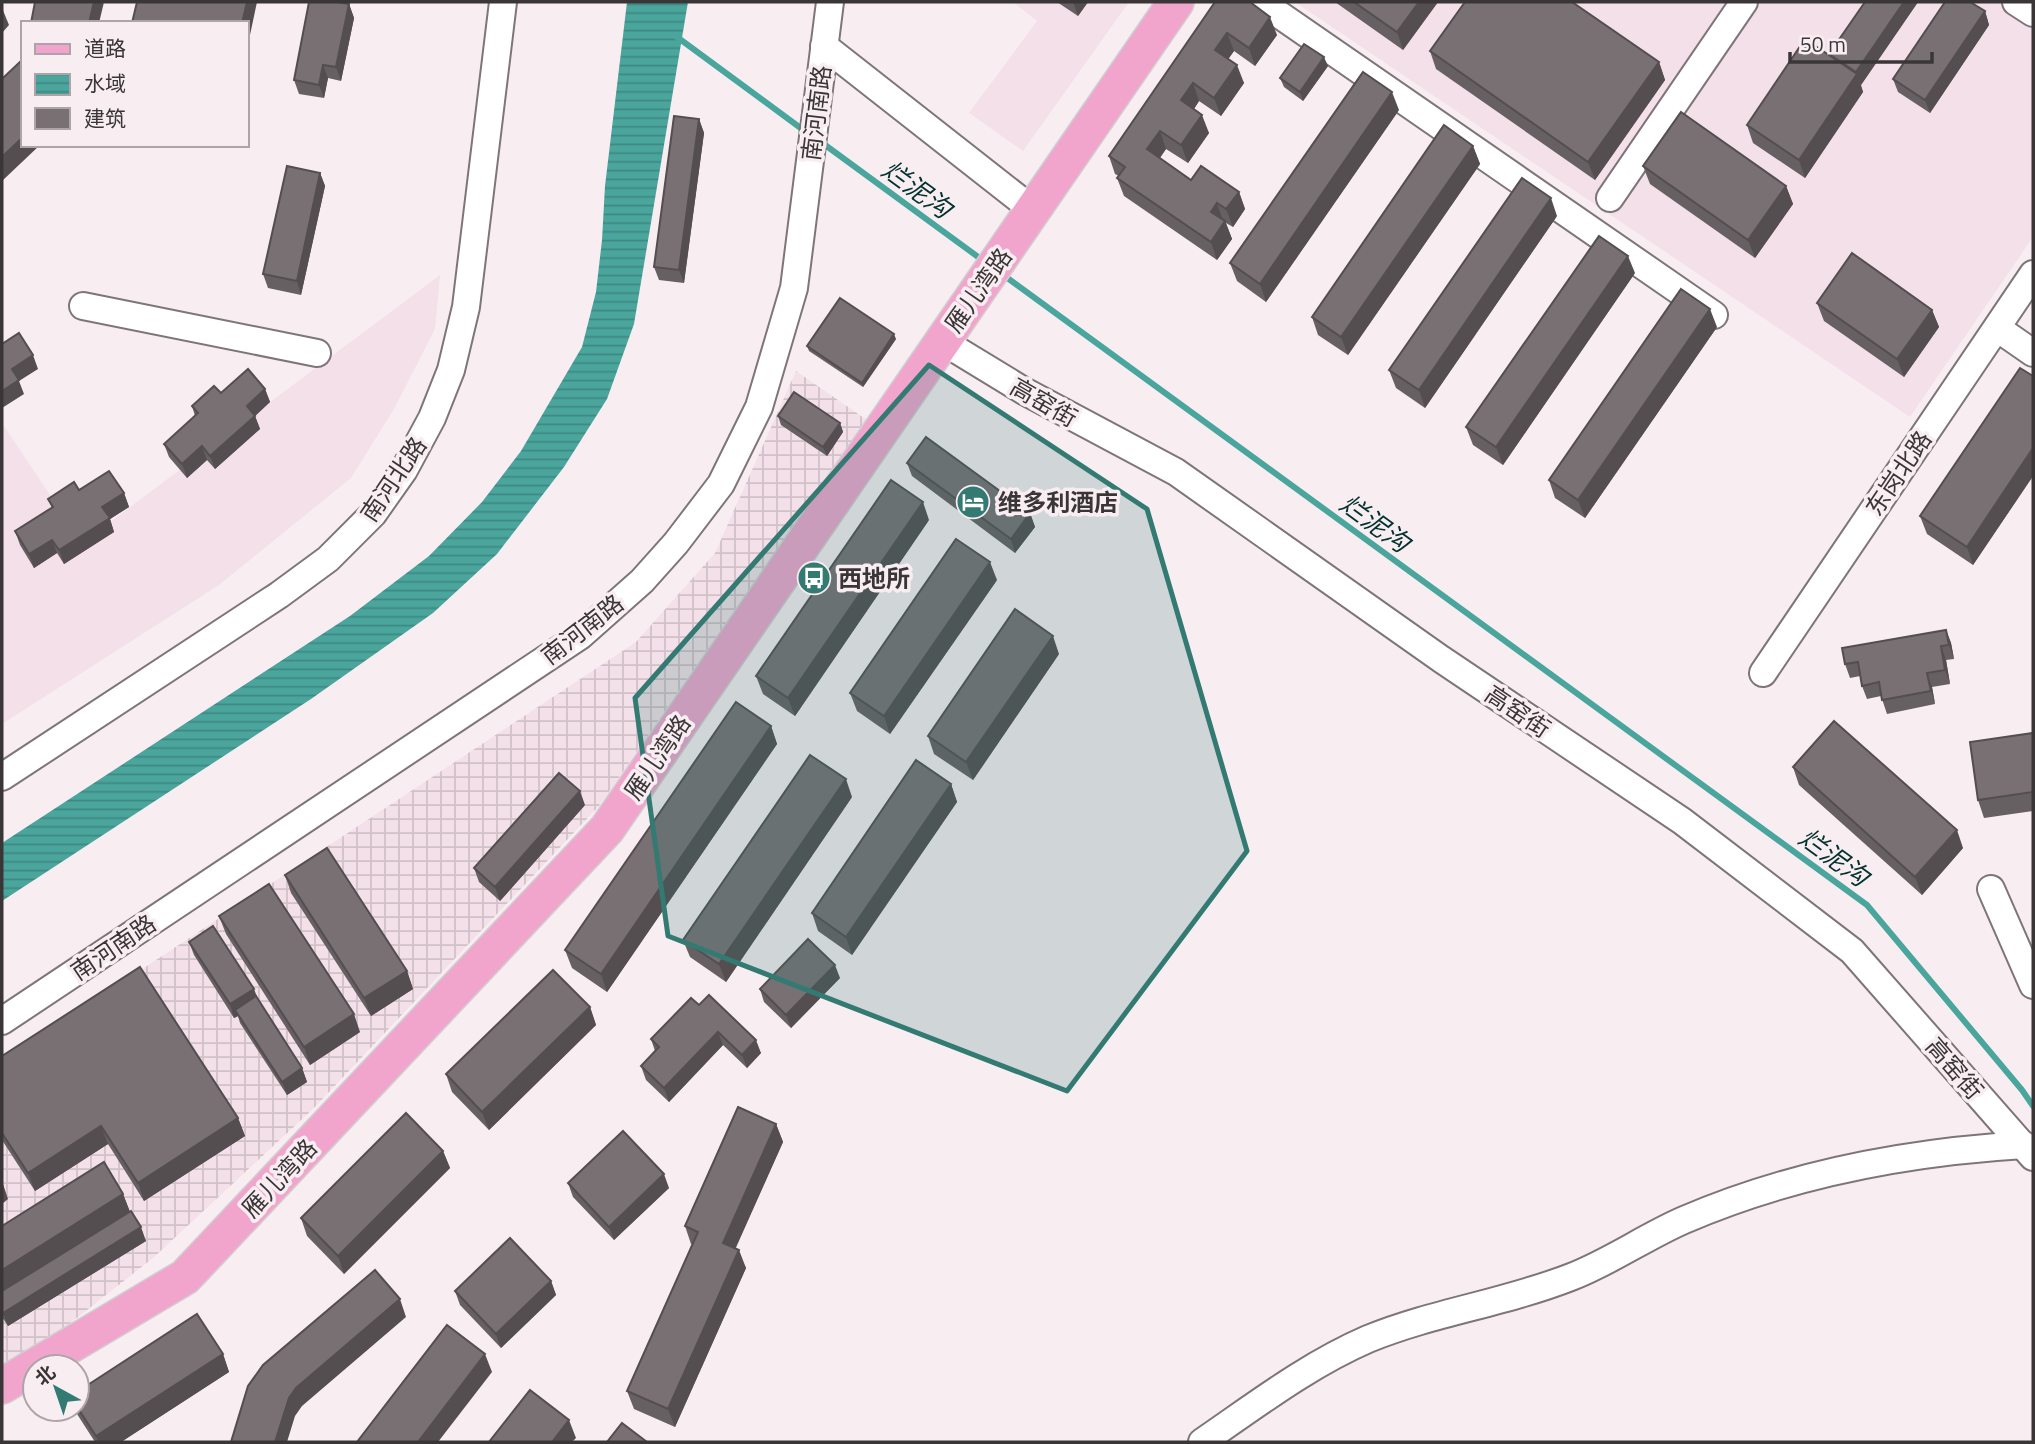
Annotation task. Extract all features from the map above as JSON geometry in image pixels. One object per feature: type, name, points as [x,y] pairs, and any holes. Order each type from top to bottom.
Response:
[{"type":"main road","name":"雁儿湾路","points":[[2,1386],[185,1277],[607,829],[1176,2]]},
{"type":"street","name":"南河北路","points":[[2,777],[279,595],[328,559],[373,514],[404,470],[432,418],[451,370],[466,307],[503,2]]},
{"type":"street","name":"南河南路","points":[[2,1021],[580,636],[642,581],[676,543],[721,484],[759,407],[794,288],[830,2]]},
{"type":"street","points":[[1261,2],[1714,315]]},
{"type":"street","points":[[1610,198],[1744,2]]},
{"type":"street","points":[[2017,2],[2033,13]]},
{"type":"street","points":[[823,53],[1028,217]]},
{"type":"street","name":"东岗北路","points":[[1763,673],[2033,274]]},
{"type":"street","points":[[83,306],[317,353]]},
{"type":"street","points":[[1997,328],[2033,353]]},
{"type":"street","name":"高窑街","points":[[942,341],[1024,391],[1176,472],[1441,659],[1682,821],[1852,951],[2028,1151]]},
{"type":"street","points":[[1991,889],[2033,985]]},
{"type":"street","points":[[1202,1442],[1315,1366],[1370,1339],[1571,1277],[1682,1221],[1723,1205],[1774,1188],[1868,1163],[1937,1153],[2028,1151]]},
{"type":"highlighted area","points":[[929,365],[1147,509],[1247,851],[1067,1091],[668,936],[635,698]]},
{"type":"shaded area","points":[[1013,2],[1129,2],[1023,151],[969,113],[1037,21]]},
{"type":"shaded area","points":[[1295,2],[2033,2],[2033,237],[1910,417]]},
{"type":"shaded area","points":[[440,275],[435,329],[394,409],[351,478],[219,585],[2,724],[2,423],[82,543]]},
{"type":"shaded area","points":[[796,371],[867,420],[599,806],[313,1109],[153,1258],[32,1353],[21,1353],[21,1362],[2,1374],[2,1062],[636,642],[715,553]]},
{"type":"water","points":[[627,2],[688,2],[634,324],[607,399],[564,467],[497,554],[433,613],[311,699],[2,901],[2,843],[350,616],[429,556],[482,502],[521,451],[582,347],[596,292],[605,186]]},
{"type":"building","points":[[35,2],[94,2],[89,21],[31,21]]},
{"type":"building","points":[[137,2],[247,2],[242,21],[132,21]]},
{"type":"building","points":[[309,2],[349,4],[336,67],[323,65],[319,85],[294,80]]},
{"type":"building","points":[[1215,2],[1250,2],[1270,17],[1249,48],[1227,33],[1215,50],[1237,65],[1214,98],[1193,83],[1181,100],[1202,115],[1181,145],[1160,131],[1147,149],[1191,180],[1201,166],[1239,192],[1226,209],[1217,203],[1211,212],[1225,221],[1211,242],[1117,178],[1125,167],[1109,156]]},
{"type":"building","points":[[1354,2],[1419,2],[1397,32]]},
{"type":"building","points":[[1465,2],[1572,2],[1659,62],[1588,162],[1430,51]]},
{"type":"building","points":[[1865,2],[1904,2],[1856,72],[1829,54]]},
{"type":"building","points":[[1945,2],[1970,2],[1985,11],[1925,100],[1893,79]]},
{"type":"building","points":[[1805,39],[1857,74],[1799,160],[1747,125]]},
{"type":"building","points":[[1304,44],[1324,57],[1300,92],[1280,78]]},
{"type":"building","points":[[21,61],[21,139],[2,157],[2,79]]},
{"type":"building","points":[[1363,72],[1392,92],[1260,284],[1230,263]]},
{"type":"building","points":[[1681,112],[1786,186],[1748,240],[1643,166]]},
{"type":"building","points":[[674,116],[699,119],[679,270],[654,267]]},
{"type":"building","points":[[1444,125],[1473,146],[1341,337],[1312,317]]},
{"type":"building","points":[[287,166],[320,173],[297,281],[263,274]]},
{"type":"building","points":[[1522,178],[1551,198],[1419,390],[1389,370]]},
{"type":"building","points":[[1599,236],[1628,256],[1496,447],[1466,427]]},
{"type":"building","points":[[1852,253],[1932,310],[1897,359],[1817,303]]},
{"type":"building","points":[[1681,289],[1710,309],[1578,500],[1549,480]]},
{"type":"building","points":[[840,298],[894,334],[862,383],[807,346]]},
{"type":"building","points":[[19,333],[33,355],[12,369],[19,380],[2,391],[2,344]]},
{"type":"building","points":[[2020,368],[2033,376],[2033,448],[1967,547],[1920,516]]},
{"type":"building","points":[[248,369],[265,389],[247,406],[255,416],[210,456],[202,446],[182,464],[164,444],[198,413],[192,406],[214,386],[221,393]]},
{"type":"building","points":[[794,392],[840,423],[823,447],[778,416]]},
{"type":"building","name":"维多利酒店","points":[[926,437],[1030,513],[1011,539],[907,463]]},
{"type":"building","points":[[109,471],[124,493],[102,507],[110,518],[59,550],[52,540],[29,554],[15,531],[53,507],[48,499],[74,482],[79,490]]},
{"type":"building","points":[[891,480],[923,502],[788,698],[756,676]]},
{"type":"building","points":[[956,539],[990,562],[884,716],[850,693]]},
{"type":"building","points":[[1015,609],[1053,636],[966,762],[928,736]]},
{"type":"building","points":[[1946,630],[1949,645],[1941,646],[1945,670],[1927,673],[1931,691],[1882,700],[1879,682],[1862,686],[1858,662],[1845,664],[1842,648]]},
{"type":"building","points":[[736,702],[771,726],[601,974],[565,950]]},
{"type":"building","points":[[1834,721],[1957,830],[1915,877],[1793,767]]},
{"type":"building","points":[[2033,733],[2033,792],[1978,800],[1970,742]]},
{"type":"building","points":[[810,755],[846,779],[719,964],[683,940]]},
{"type":"building","points":[[916,760],[951,784],[846,937],[812,913]]},
{"type":"building","points":[[559,773],[580,791],[495,887],[474,868]]},
{"type":"building","points":[[327,848],[407,971],[364,998],[285,875]]},
{"type":"building","points":[[269,884],[354,1014],[304,1047],[219,916]]},
{"type":"building","points":[[213,926],[254,989],[230,1004],[189,942]]},
{"type":"building","points":[[808,939],[835,965],[786,1015],[760,989]]},
{"type":"building","points":[[140,967],[238,1118],[138,1183],[101,1126],[28,1173],[2,1133],[2,1056]]},
{"type":"building","points":[[553,970],[590,1007],[482,1112],[446,1074]]},
{"type":"building","points":[[709,995],[756,1040],[742,1055],[718,1032],[664,1088],[641,1066],[659,1047],[651,1039],[691,998],[699,1005]]},
{"type":"building","points":[[256,996],[302,1068],[282,1082],[235,1010]]},
{"type":"building","points":[[738,1107],[776,1124],[723,1243],[739,1250],[668,1409],[627,1391],[698,1232],[685,1226]]},
{"type":"building","points":[[406,1113],[443,1151],[338,1256],[301,1218]]},
{"type":"building","points":[[623,1131],[664,1174],[609,1227],[568,1183]]},
{"type":"building","points":[[104,1162],[123,1194],[2,1270],[2,1226]]},
{"type":"building","points":[[131,1211],[141,1227],[3,1313],[2,1291]]},
{"type":"building","points":[[510,1238],[551,1281],[496,1334],[455,1291]]},
{"type":"building","points":[[375,1270],[400,1299],[296,1388],[289,1398],[275,1442],[231,1442],[248,1386],[263,1365]]},
{"type":"building","points":[[197,1314],[223,1354],[96,1436],[87,1423],[91,1423],[91,1383]]},
{"type":"building","points":[[447,1325],[485,1354],[418,1442],[357,1442]]},
{"type":"building","points":[[530,1390],[569,1420],[552,1442],[489,1442]]},
{"type":"building","points":[[622,1423],[647,1442],[607,1442]]},
{"type":"waterway","name":"烂泥沟","points":[[677,37],[806,132]]},
{"type":"waterway","name":"烂泥沟","points":[[821,142],[985,262]]},
{"type":"waterway","name":"烂泥沟","points":[[1002,274],[1867,905],[2033,1106]]},
{"type":"place","name":"维多利酒店","points":[[973,502]]},
{"type":"place","name":"西地所","points":[[814,578]]}]
